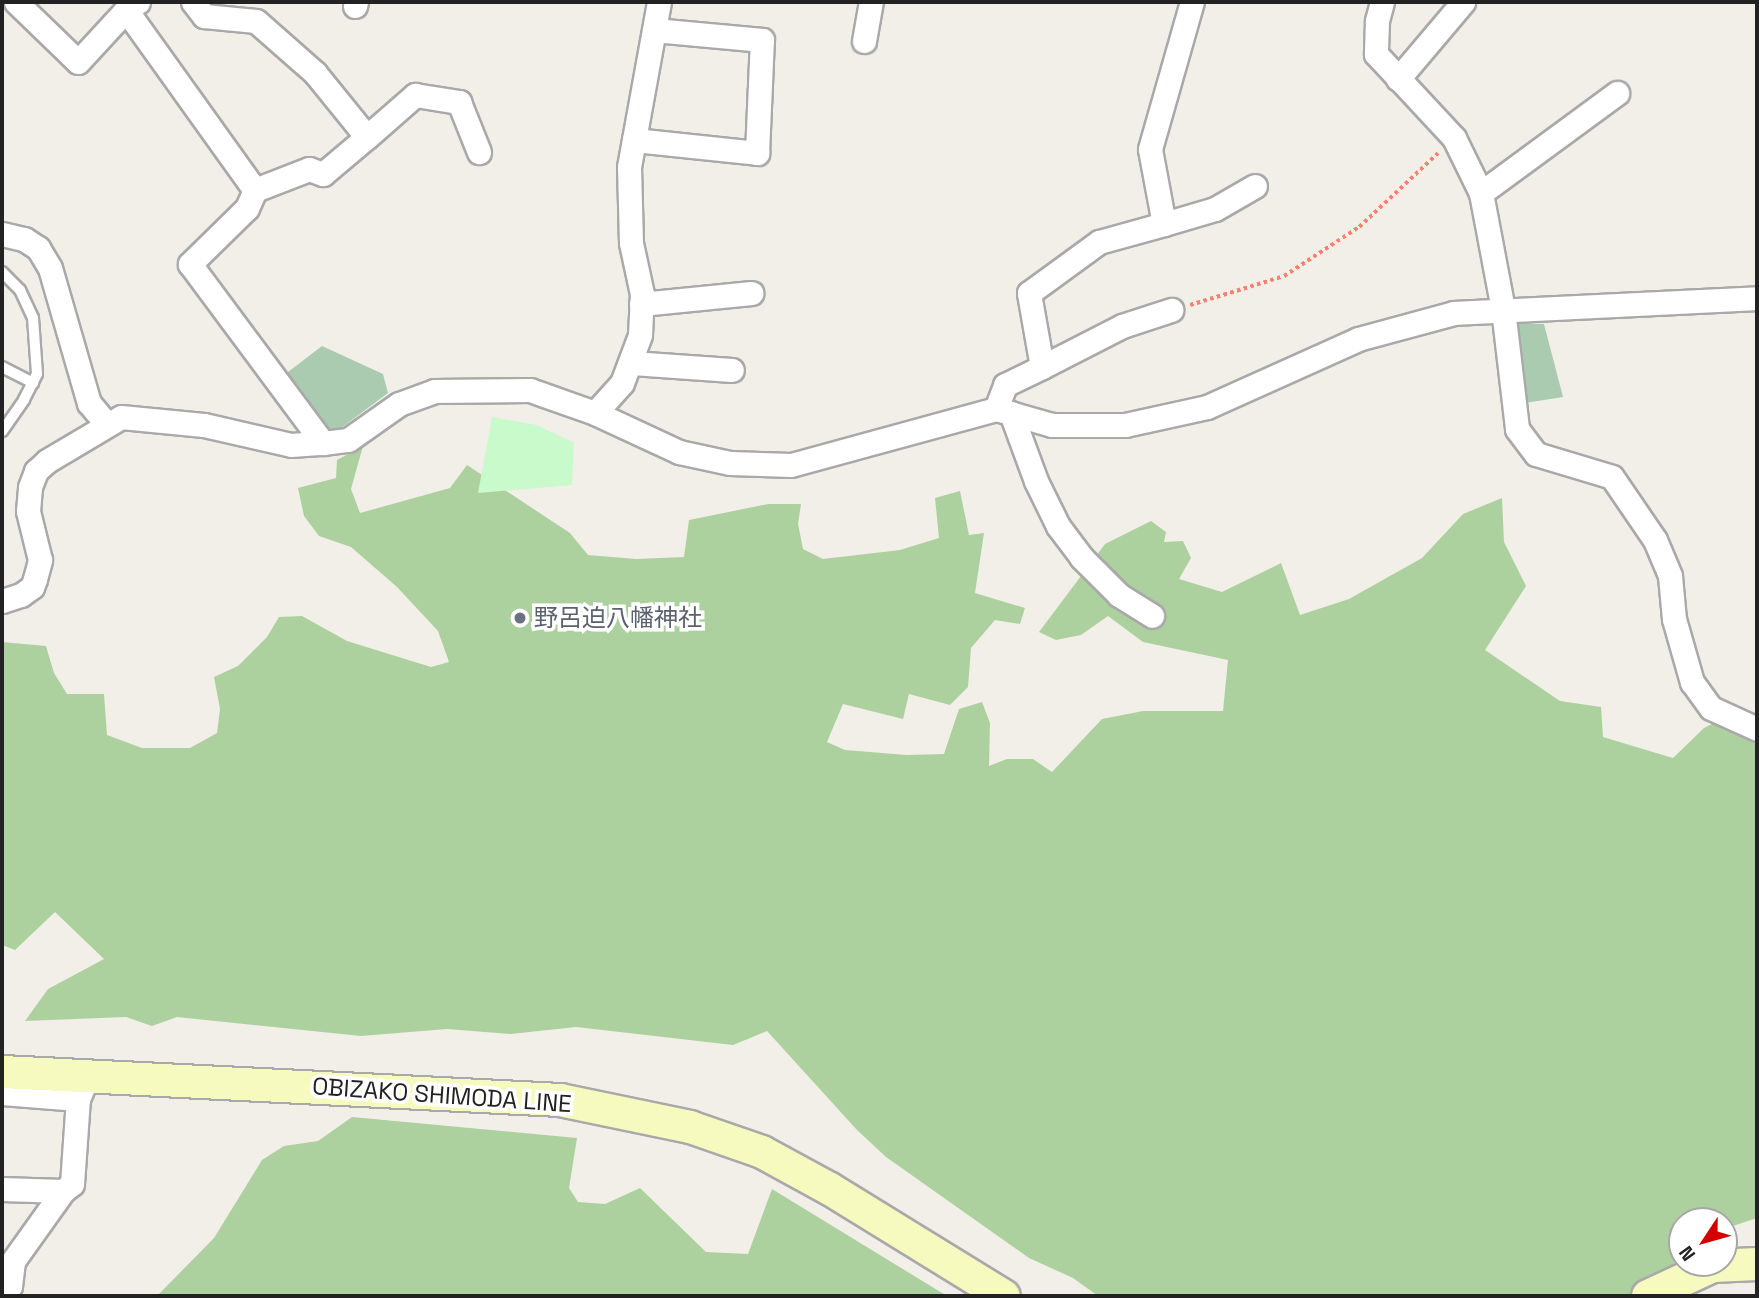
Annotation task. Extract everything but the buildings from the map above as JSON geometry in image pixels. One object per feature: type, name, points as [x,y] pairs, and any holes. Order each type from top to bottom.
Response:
[{"type":"main road","name":"OBIZAKO SHIMODA LINE","points":[[2,1072],[82,1088],[416,1090],[559,1100],[690,1127],[762,1152],[830,1189],[1004,1296]]},
{"type":"main road","points":[[1648,1296],[1713,1266],[1757,1264]]},
{"type":"street","points":[[16,2],[78,62],[132,6],[255,190]]},
{"type":"street","points":[[193,2],[204,16],[256,21],[315,73],[367,137]]},
{"type":"street","points":[[595,413],[622,383],[632,363],[640,335],[641,304],[631,243],[629,167],[659,2]]},
{"type":"street","points":[[864,41],[871,2]]},
{"type":"street","points":[[1164,224],[1150,149],[1192,2]]},
{"type":"street","points":[[1382,2],[1377,21],[1376,54],[1454,138],[1481,193],[1503,310],[1517,429],[1536,454],[1612,477],[1655,540],[1670,576],[1674,619],[1692,682],[1711,708],[1757,729]]},
{"type":"street","points":[[1398,79],[1464,2]]},
{"type":"street","points":[[634,140],[757,153],[762,40],[654,30]]},
{"type":"street","points":[[1481,193],[1617,93]]},
{"type":"street","points":[[323,443],[190,264],[247,208],[255,190],[309,169],[323,174],[415,95],[459,102],[479,152]]},
{"type":"street","points":[[1042,366],[1029,293],[1099,242],[1214,209],[1255,186]]},
{"type":"street","points":[[2,234],[24,239],[38,248],[50,268],[89,403],[106,423]]},
{"type":"street","points":[[641,304],[751,293]]},
{"type":"street","points":[[2,601],[21,595],[35,579],[40,560],[28,511],[30,487],[36,471],[106,423],[121,417],[155,418],[291,445],[323,443],[348,440],[399,404],[434,391],[530,390],[595,413],[680,452],[730,463],[791,465],[1003,411],[1052,425],[1125,425],[1207,407],[1358,339],[1454,313],[1757,298]]},
{"type":"street","points":[[1152,616],[1119,595],[1081,557],[1058,526],[1003,411],[1005,385],[1122,326],[1171,310]]},
{"type":"street","points":[[632,363],[732,370]]},
{"type":"street","points":[[2,1093],[82,1088],[72,1184],[13,1261],[10,1286],[2,1286]]},
{"type":"street","points":[[2,1189],[64,1191]]},
{"type":"lane","points":[[2,272],[20,290],[33,318],[37,374],[2,431]]},
{"type":"lane","points":[[2,367],[33,383]]},
{"type":"path","points":[[1171,310],[1284,276],[1359,227],[1454,138]]},
{"type":"green space","points":[[1514,323],[1544,324],[1563,397],[1525,403]]},
{"type":"green space","points":[[322,346],[383,374],[388,393],[337,431],[327,431],[284,375]]},
{"type":"green space","points":[[492,417],[537,425],[574,443],[572,485],[478,493]]},
{"type":"green space","points":[[363,446],[351,489],[360,513],[450,488],[467,465],[570,533],[588,555],[636,559],[684,557],[689,520],[768,504],[801,504],[798,524],[803,549],[823,559],[900,550],[939,538],[935,498],[960,491],[969,535],[984,533],[975,593],[1025,608],[1020,624],[995,620],[971,648],[968,687],[950,705],[909,694],[903,719],[843,704],[827,742],[845,750],[907,755],[944,754],[959,709],[982,702],[990,723],[989,766],[1007,759],[1033,759],[1052,772],[1102,719],[1143,711],[1223,711],[1228,660],[1143,642],[1108,616],[1081,635],[1056,640],[1039,632],[1105,544],[1151,521],[1166,532],[1164,542],[1183,541],[1191,558],[1179,579],[1222,592],[1281,563],[1300,615],[1349,599],[1422,558],[1463,514],[1502,498],[1504,542],[1526,586],[1485,650],[1560,701],[1601,707],[1603,737],[1673,758],[1704,728],[1739,710],[1757,716],[1757,1218],[1738,1224],[1738,1207],[1668,1207],[1668,1269],[1651,1296],[1098,1296],[1073,1278],[1029,1258],[886,1157],[857,1130],[767,1031],[733,1045],[576,1027],[511,1034],[447,1029],[361,1036],[177,1017],[152,1026],[126,1017],[25,1021],[48,989],[104,959],[55,912],[15,950],[2,945],[2,642],[46,646],[54,673],[67,694],[104,694],[107,735],[142,748],[190,748],[217,733],[220,709],[214,677],[238,666],[267,637],[279,617],[302,616],[347,641],[431,667],[449,662],[438,631],[397,587],[351,547],[319,536],[304,516],[298,488],[336,478],[337,460]]},
{"type":"green space","points":[[352,1117],[577,1138],[569,1188],[578,1202],[605,1204],[640,1188],[706,1252],[748,1254],[772,1189],[947,1296],[157,1296],[214,1238],[262,1160],[284,1146],[318,1141]]},
{"type":"place","name":"野呂迫八幡神社","points":[[520,618]]}]
